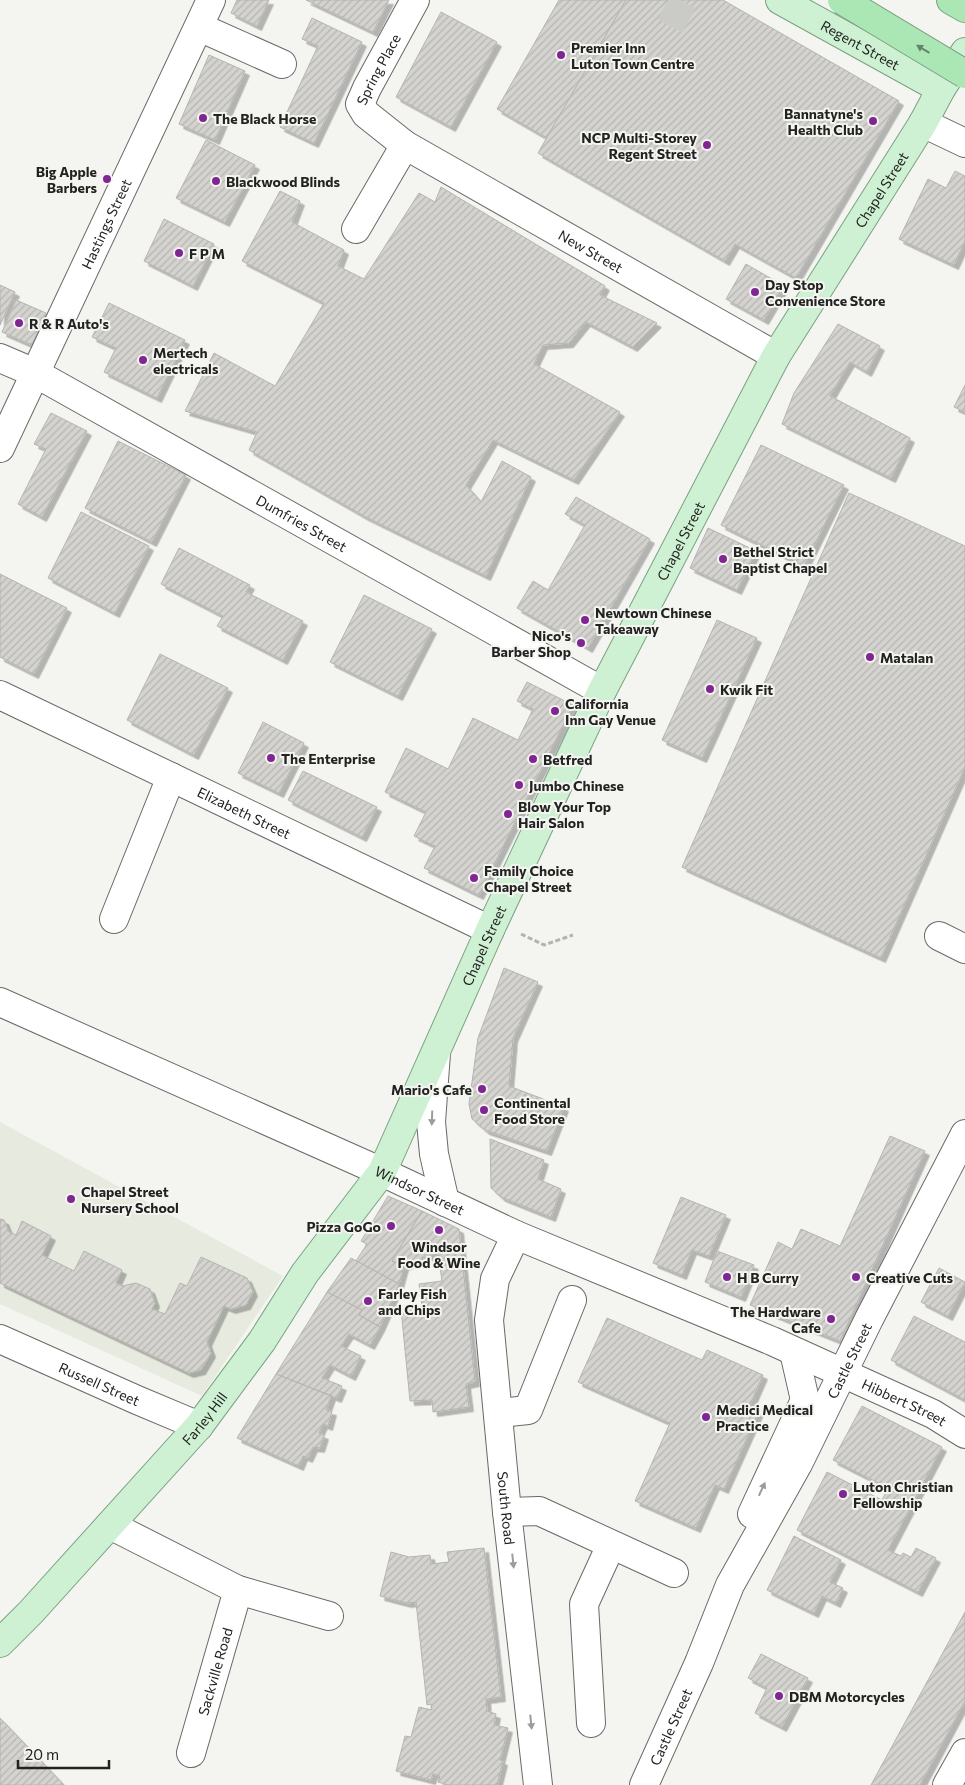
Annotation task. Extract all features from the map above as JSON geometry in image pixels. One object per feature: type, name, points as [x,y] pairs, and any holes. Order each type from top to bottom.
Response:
[{"type":"highway","points":[[842,0],[965,74]]},
{"type":"highway","points":[[951,0],[965,8]]},
{"type":"main road","name":"Regent Street","points":[[780,0],[941,89]]},
{"type":"main road","name":"Chapel Street","points":[[382,1172],[602,691],[776,356],[923,123],[941,89],[965,52]]},
{"type":"main road","name":"Farley Hill","points":[[0,1643],[32,1612],[199,1426],[262,1341],[305,1273],[382,1172]]},
{"type":"street","name":"Hastings Street","points":[[0,448],[211,0]]},
{"type":"street","name":"Spring Place","points":[[405,145],[366,114],[360,104],[415,0]]},
{"type":"street","points":[[199,27],[282,64]]},
{"type":"street","points":[[923,123],[965,143]]},
{"type":"street","points":[[356,229],[405,145]]},
{"type":"street","name":"New Street","points":[[405,145],[776,356]]},
{"type":"street","name":"Dumfries Street","points":[[0,358],[35,373],[602,691]]},
{"type":"street","name":"Elizabeth Street","points":[[0,695],[171,778],[493,926]]},
{"type":"street","points":[[114,919],[171,778]]},
{"type":"street","points":[[939,936],[965,949]]},
{"type":"street","name":"Windsor Street","points":[[0,1002],[382,1172],[516,1235],[842,1374]]},
{"type":"street","name":"Chapel Street","points":[[436,1052],[431,1122],[433,1152],[445,1202]]},
{"type":"street","name":"Castle Street","points":[[650,1781],[730,1585],[798,1464],[965,1134]]},
{"type":"street","name":"South Road","points":[[516,1235],[494,1279],[488,1320],[499,1413],[507,1512],[538,1785]]},
{"type":"street","points":[[499,1413],[528,1410],[572,1300]]},
{"type":"street","name":"Russell Street","points":[[0,1339],[199,1426]]},
{"type":"street","name":"Castle Street","points":[[730,1585],[736,1552],[756,1503],[805,1400],[794,1352]]},
{"type":"street","name":"Hibbert Street","points":[[842,1374],[933,1414],[965,1434]]},
{"type":"street","points":[[507,1512],[539,1511],[674,1573]]},
{"type":"street","points":[[110,1525],[238,1590],[329,1616]]},
{"type":"street","points":[[591,1723],[584,1604],[611,1545]]},
{"type":"street","name":"Sackville Road","points":[[191,1753],[238,1590]]},
{"type":"street","points":[[947,1785],[965,1753]]},
{"type":"path","points":[[493,926],[544,945],[573,935]]},
{"type":"shaded area","name":"Chapel Street Nursery School","points":[[0,1122],[283,1276],[202,1396],[0,1304]]},
{"type":"building","points":[[237,0],[269,0],[257,26],[231,13]]},
{"type":"building","points":[[306,0],[389,0],[373,32]]},
{"type":"building","name":"Premier Inn Luton Town Centre","points":[[559,0],[626,0],[547,138],[497,109]]},
{"type":"building","name":"NCP Multi-Storey Regent Street","points":[[626,0],[723,0],[899,101],[796,278],[735,244],[725,261],[538,153]]},
{"type":"building","points":[[441,12],[497,42],[451,127],[396,97]]},
{"type":"building","points":[[312,18],[362,42],[314,143],[280,127],[318,46],[302,39]]},
{"type":"building","points":[[209,55],[245,71],[215,140],[179,124]]},
{"type":"building","name":"Blackwood Blinds","points":[[206,140],[255,165],[225,222],[176,198]]},
{"type":"building","points":[[955,171],[965,176],[965,241],[954,265],[899,239],[928,179],[946,188]]},
{"type":"building","points":[[441,187],[605,286],[600,295],[657,323],[633,347],[586,322],[569,343],[543,345],[534,364],[620,412],[574,480],[493,440],[466,485],[481,502],[502,461],[531,477],[486,576],[364,516],[249,450],[257,432],[185,411],[214,353],[275,386],[324,303],[242,261],[280,191],[300,201],[292,222],[344,250],[338,266],[364,279],[419,193],[435,202]]},
{"type":"building","name":"F P M","points":[[164,219],[214,244],[193,286],[144,261]]},
{"type":"building","name":"Day Stop Convenience Store","points":[[746,264],[784,286],[764,320],[726,299]]},
{"type":"building","points":[[0,285],[15,292],[0,325]]},
{"type":"building","points":[[16,300],[46,313],[32,345],[2,332]]},
{"type":"building","name":"Mertech electricals","points":[[109,303],[185,340],[157,398],[104,372],[116,348],[92,337]]},
{"type":"building","points":[[838,324],[880,346],[867,372],[850,362],[830,396],[910,438],[891,478],[782,424],[794,393]]},
{"type":"building","points":[[965,385],[965,412],[954,407]]},
{"type":"building","points":[[51,413],[87,431],[42,517],[18,504],[46,449],[34,444]]},
{"type":"building","points":[[118,441],[186,475],[152,542],[85,508]]},
{"type":"building","points":[[761,445],[844,485],[804,566],[721,525]]},
{"type":"building","name":"Matalan","points":[[849,493],[965,546],[965,767],[881,958],[682,867]]},
{"type":"building","points":[[576,497],[650,539],[588,648],[517,608],[533,581],[548,590],[585,525],[565,514]]},
{"type":"building","points":[[81,512],[149,546],[115,613],[48,578]]},
{"type":"building","name":"Bethel Strict Baptist Chapel","points":[[708,528],[756,551],[737,590],[690,568]]},
{"type":"building","points":[[179,548],[250,585],[246,592],[303,621],[283,660],[217,626],[223,616],[161,584]]},
{"type":"building","points":[[0,574],[67,608],[34,674],[0,657]]},
{"type":"building","points":[[364,595],[432,629],[398,696],[330,662]]},
{"type":"building","name":"Kwik Fit","points":[[717,620],[757,638],[702,758],[662,740]]},
{"type":"building","points":[[160,654],[228,688],[194,755],[127,720]]},
{"type":"building","points":[[527,682],[573,705],[479,895],[424,868],[435,846],[414,836],[426,812],[385,792],[406,748],[448,769],[473,718],[518,740],[533,709],[517,701]]},
{"type":"building","name":"The Enterprise","points":[[263,722],[304,743],[279,793],[238,773]]},
{"type":"building","points":[[303,771],[377,807],[362,837],[288,800]]},
{"type":"building","points":[[504,968],[538,982],[513,1038],[509,1086],[564,1107],[547,1151],[485,1130],[472,1119],[469,1104],[478,1038]]},
{"type":"building","points":[[890,1136],[925,1151],[840,1341],[750,1305],[778,1242],[792,1249],[801,1229],[840,1246]]},
{"type":"building","points":[[490,1139],[544,1160],[538,1179],[561,1189],[551,1217],[501,1197],[491,1188]]},
{"type":"building","name":"Pizza GoGo","points":[[388,1196],[422,1211],[392,1261],[404,1266],[399,1284],[356,1261],[367,1244],[361,1241]]},
{"type":"building","points":[[681,1197],[726,1215],[709,1256],[692,1250],[682,1275],[653,1263]]},
{"type":"building","points":[[422,1211],[459,1229],[475,1382],[466,1384],[469,1407],[433,1412],[432,1400],[410,1401],[401,1309],[422,1306],[419,1284],[442,1281],[438,1252],[404,1266],[392,1261]]},
{"type":"building","points":[[0,1219],[4,1220],[9,1232],[16,1235],[22,1221],[51,1236],[42,1255],[74,1271],[84,1251],[122,1270],[116,1283],[122,1286],[136,1283],[150,1289],[155,1303],[152,1309],[165,1314],[180,1283],[187,1286],[201,1257],[247,1278],[253,1292],[246,1305],[231,1309],[224,1306],[207,1342],[211,1353],[201,1370],[189,1373],[0,1283]]},
{"type":"building","points":[[717,1251],[754,1265],[741,1297],[705,1282]]},
{"type":"building","name":"Farley Fish and Chips","points":[[351,1258],[399,1284],[380,1327],[359,1315],[362,1310],[327,1292]]},
{"type":"building","points":[[939,1268],[965,1282],[948,1316],[921,1302]]},
{"type":"building","points":[[327,1292],[362,1310],[359,1315],[380,1327],[370,1345],[349,1334],[341,1346],[361,1356],[351,1376],[330,1365],[322,1378],[342,1386],[337,1398],[276,1374]]},
{"type":"building","points":[[914,1316],[965,1342],[965,1400],[891,1360]]},
{"type":"building","name":"Medici Medical Practice","points":[[607,1318],[702,1360],[707,1350],[763,1375],[749,1407],[759,1411],[724,1489],[715,1485],[696,1528],[635,1501],[670,1423],[578,1382]]},
{"type":"building","points":[[276,1374],[331,1396],[326,1410],[332,1411],[328,1426],[323,1424],[319,1433],[324,1435],[320,1448],[313,1447],[308,1458],[303,1456],[299,1466],[237,1438]]},
{"type":"building","name":"Luton Christian Fellowship","points":[[862,1406],[942,1447],[888,1550],[901,1556],[903,1553],[911,1557],[916,1548],[936,1558],[918,1592],[797,1530],[827,1472],[882,1500],[888,1488],[833,1460]]},
{"type":"building","points":[[794,1536],[841,1560],[830,1582],[843,1588],[836,1603],[822,1596],[814,1613],[767,1590]]},
{"type":"building","points":[[484,1548],[501,1697],[486,1699],[487,1711],[496,1714],[494,1725],[508,1728],[500,1760],[503,1761],[497,1785],[448,1785],[438,1782],[440,1776],[433,1774],[431,1780],[396,1771],[405,1736],[411,1737],[419,1707],[432,1710],[431,1704],[427,1705],[416,1602],[407,1603],[380,1596],[391,1552],[409,1557],[430,1555],[431,1564],[449,1562],[447,1552]]},
{"type":"building","points":[[965,1612],[965,1701],[920,1785],[871,1785]]},
{"type":"building","points":[[761,1654],[808,1678],[782,1727],[755,1713],[767,1688],[748,1678]]},
{"type":"building","points":[[0,1718],[64,1785],[0,1785]]},
{"type":"tunnel","points":[[670,26],[684,0]]},
{"type":"place","name":"Premier Inn Luton Town Centre","points":[[561,55]]},
{"type":"place","name":"The Black Horse","points":[[203,118]]},
{"type":"place","name":"Bannatyne's Health Club","points":[[873,121]]},
{"type":"place","name":"NCP Multi-Storey Regent Street","points":[[707,145]]},
{"type":"place","name":"Big Apple Barbers","points":[[107,179]]},
{"type":"place","name":"Blackwood Blinds","points":[[216,181]]},
{"type":"place","name":"F P M","points":[[179,253]]},
{"type":"place","name":"Day Stop Convenience Store","points":[[755,292]]},
{"type":"place","name":"R & R Auto's","points":[[19,323]]},
{"type":"place","name":"Mertech electricals","points":[[143,360]]},
{"type":"place","name":"Bethel Strict Baptist Chapel","points":[[723,559]]},
{"type":"place","name":"Newtown Chinese Takeaway","points":[[585,620]]},
{"type":"place","name":"Nico's Barber Shop","points":[[581,643]]},
{"type":"place","name":"Matalan","points":[[870,657]]},
{"type":"place","name":"Kwik Fit","points":[[710,689]]},
{"type":"place","name":"California Inn Gay Venue","points":[[555,711]]},
{"type":"place","name":"The Enterprise","points":[[271,758]]},
{"type":"place","name":"Betfred","points":[[533,759]]},
{"type":"place","name":"Jumbo Chinese","points":[[519,785]]},
{"type":"place","name":"Blow Your Top Hair Salon","points":[[508,814]]},
{"type":"place","name":"Family Choice Chapel Street","points":[[474,878]]},
{"type":"place","name":"Mario's Cafe","points":[[482,1089]]},
{"type":"place","name":"Continental Food Store","points":[[484,1110]]},
{"type":"place","name":"Chapel Street Nursery School","points":[[71,1199]]},
{"type":"place","name":"Pizza GoGo","points":[[391,1226]]},
{"type":"place","name":"Windsor Food & Wine","points":[[439,1230]]},
{"type":"place","name":"H B Curry","points":[[727,1277]]},
{"type":"place","name":"Creative Cuts","points":[[856,1277]]},
{"type":"place","name":"Farley Fish and Chips","points":[[368,1301]]},
{"type":"place","name":"The Hardware Cafe","points":[[831,1319]]},
{"type":"place","name":"Medici Medical Practice","points":[[706,1417]]},
{"type":"place","name":"Luton Christian Fellowship","points":[[843,1494]]},
{"type":"place","name":"DBM Motorcycles","points":[[779,1696]]}]
